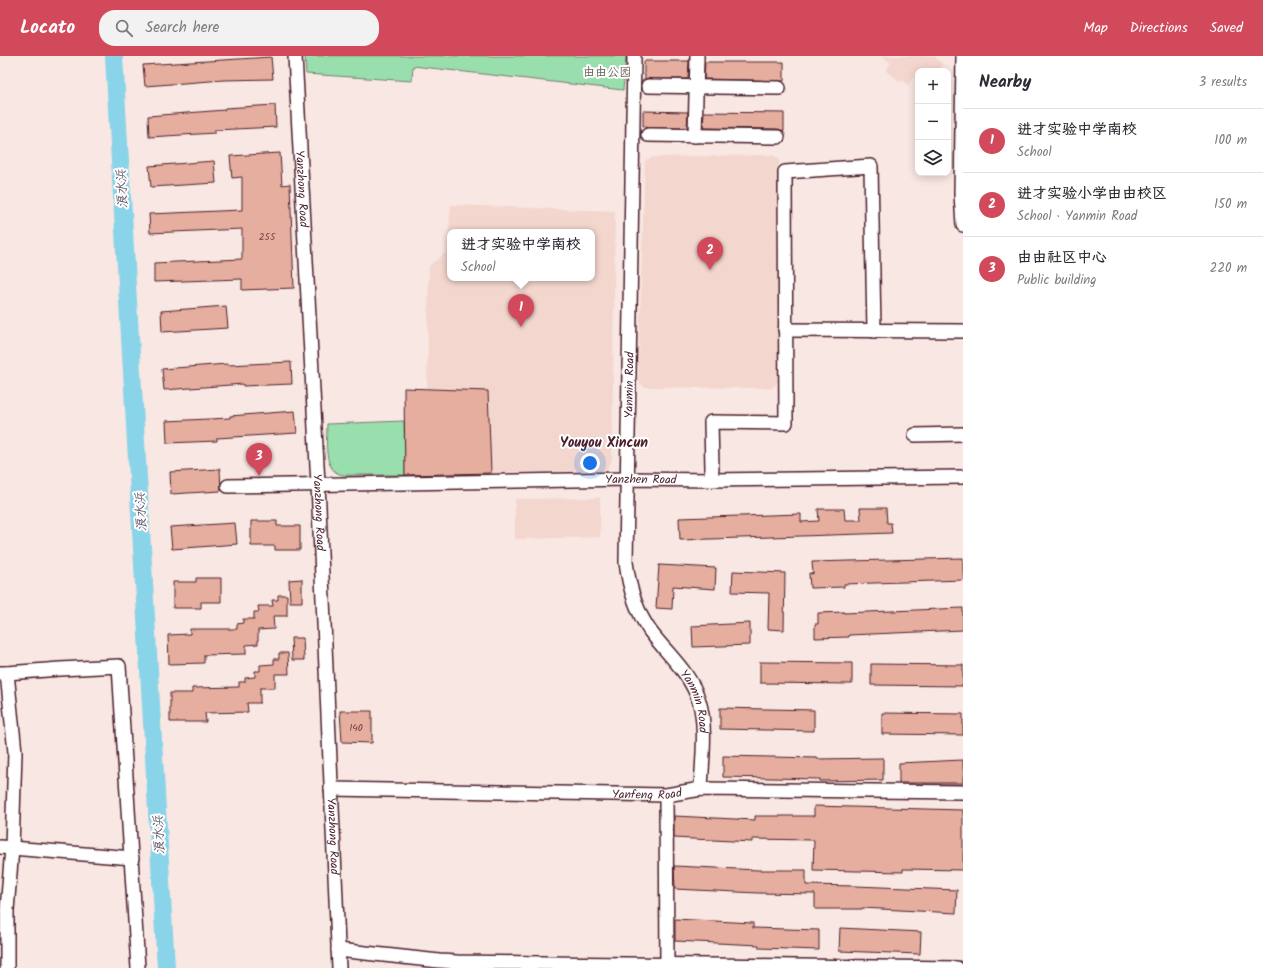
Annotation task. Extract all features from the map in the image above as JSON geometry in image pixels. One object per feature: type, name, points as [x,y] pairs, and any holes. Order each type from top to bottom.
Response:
[{"type":"street","name":"Yanzhong Road","points":[[296,56],[318,484],[330,789],[339,968]]},
{"type":"street","name":"Yanmin Road","points":[[634,56],[626,545],[628,578],[634,601],[641,617],[684,671],[699,700],[703,715],[701,789]]},
{"type":"street","points":[[695,136],[697,56]]},
{"type":"street","points":[[962,56],[960,194],[963,225]]},
{"type":"street","points":[[648,86],[779,88]]},
{"type":"street","points":[[648,135],[778,137]]},
{"type":"street","points":[[711,480],[711,422],[786,423],[784,172],[871,166],[874,331]]},
{"type":"street","points":[[785,330],[963,331]]},
{"type":"street","points":[[915,435],[963,434]]},
{"type":"street","name":"Yanzhen Road","points":[[228,486],[627,479],[711,480],[963,477]]},
{"type":"street","points":[[7,968],[6,848],[15,752],[3,673],[119,666],[138,968]]},
{"type":"street","name":"Yanfeng Road","points":[[330,789],[666,795],[701,789],[963,792]]},
{"type":"street","points":[[666,795],[667,965]]},
{"type":"street","points":[[6,848],[132,858]]},
{"type":"street","points":[[338,950],[439,962],[954,968]]},
{"type":"shaded area","points":[[882,56],[934,56],[943,65],[940,68],[915,68],[915,79],[913,77],[908,85],[903,80],[901,82],[886,71],[891,63]]},
{"type":"shaded area","points":[[772,155],[779,159],[778,382],[772,388],[644,387],[638,380],[645,160],[656,157]]},
{"type":"shaded area","points":[[451,205],[615,211],[612,460],[606,471],[491,473],[488,391],[427,389],[429,266],[447,252],[447,281],[595,281],[595,229],[449,229]]},
{"type":"shaded area","points":[[600,498],[600,537],[515,539],[515,499]]},
{"type":"green space","name":"由由公园","points":[[305,56],[626,56],[623,90],[413,66],[412,81],[306,74]]},
{"type":"green space","points":[[404,421],[405,475],[344,475],[337,473],[332,468],[327,455],[327,424]]},
{"type":"building","points":[[271,57],[273,79],[223,80],[145,86],[143,65]]},
{"type":"building","points":[[644,61],[689,61],[688,79],[645,79]]},
{"type":"building","points":[[705,62],[784,62],[784,81],[704,79]]},
{"type":"building","points":[[275,105],[276,127],[215,130],[215,133],[149,137],[148,116],[225,110],[225,108]]},
{"type":"building","points":[[643,111],[688,112],[687,128],[645,128],[645,126],[643,126]]},
{"type":"building","points":[[704,112],[784,113],[784,131],[778,129],[703,128]]},
{"type":"building","points":[[280,153],[282,185],[290,184],[294,288],[242,290],[242,279],[154,282],[154,263],[242,259],[242,229],[150,233],[149,214],[242,210],[242,177],[232,178],[230,156]]},
{"type":"building","points":[[214,161],[216,183],[151,187],[149,166]]},
{"type":"building","points":[[226,306],[228,328],[162,332],[161,311]]},
{"type":"building","points":[[291,362],[292,384],[243,386],[243,384],[164,390],[162,369],[227,364]]},
{"type":"building","points":[[404,388],[488,391],[491,473],[405,475]]},
{"type":"building","points":[[295,411],[297,433],[217,438],[217,441],[167,443],[166,421],[230,418],[230,416]]},
{"type":"building","points":[[220,469],[221,491],[171,494],[170,472]]},
{"type":"building","points":[[860,508],[886,508],[887,523],[891,523],[892,533],[680,540],[679,518],[801,514],[801,522],[819,521],[818,509],[844,509],[845,520],[861,520]]},
{"type":"building","points":[[251,521],[277,521],[277,526],[300,526],[300,550],[275,550],[275,546],[251,546]]},
{"type":"building","points":[[235,523],[237,544],[172,549],[170,527]]},
{"type":"building","points":[[963,558],[963,580],[844,584],[844,587],[810,588],[809,573],[813,574],[812,562]]},
{"type":"building","points":[[659,565],[716,568],[715,589],[673,586],[672,609],[656,608]]},
{"type":"building","points":[[733,571],[785,573],[784,630],[768,629],[769,593],[732,592]]},
{"type":"building","points":[[196,578],[221,578],[221,602],[201,602],[201,608],[173,608],[173,582],[196,582]]},
{"type":"building","points":[[302,579],[302,602],[290,602],[289,580]]},
{"type":"building","points":[[278,595],[287,595],[287,616],[273,616],[274,629],[258,630],[258,644],[246,645],[246,654],[204,655],[204,663],[169,664],[168,635],[190,634],[190,629],[237,629],[237,624],[243,623],[243,619],[254,619],[254,612],[259,612],[258,606],[273,606],[272,600],[278,600]]},
{"type":"building","points":[[963,608],[963,630],[815,638],[815,624],[818,624],[818,613]]},
{"type":"building","points":[[750,623],[750,645],[693,647],[692,626]]},
{"type":"building","points":[[291,638],[303,638],[304,660],[292,660]]},
{"type":"building","points":[[279,653],[288,653],[289,674],[275,674],[275,688],[260,688],[260,703],[247,703],[248,712],[205,713],[206,722],[170,722],[170,693],[192,693],[192,688],[239,687],[239,682],[245,682],[245,678],[255,677],[255,671],[260,671],[260,665],[274,664],[274,659],[279,659]]},
{"type":"building","points":[[760,662],[852,663],[852,684],[760,683]]},
{"type":"building","points":[[871,664],[963,665],[963,686],[871,685]]},
{"type":"building","points":[[720,708],[814,710],[814,731],[720,729]]},
{"type":"building","points":[[340,711],[372,711],[372,743],[342,742]]},
{"type":"building","points":[[882,713],[963,714],[963,735],[882,734]]},
{"type":"building","points":[[723,756],[817,759],[883,758],[883,780],[820,781],[820,779],[723,777]]},
{"type":"building","points":[[963,760],[963,783],[899,783],[899,763]]},
{"type":"building","points":[[814,806],[963,810],[963,870],[903,869],[903,872],[813,870],[814,840],[752,839],[752,842],[674,838],[674,816],[755,820],[755,816],[814,816]]},
{"type":"building","points":[[674,866],[758,870],[806,870],[806,885],[957,890],[956,913],[862,908],[815,909],[815,894],[675,889]]},
{"type":"building","points":[[675,919],[753,923],[753,928],[819,930],[819,950],[759,948],[759,945],[675,941]]},
{"type":"building","points":[[840,928],[921,932],[920,954],[839,951]]},
{"type":"waterway","name":"浪水浜","points":[[114,56],[166,968]]},
{"type":"place","name":"进才实验小学由由校区","points":[[710,270]]},
{"type":"place","name":"进才实验中学南校","points":[[521,327]]},
{"type":"place","name":"由由社区中心","points":[[259,476]]},
{"type":"district","name":"Youyou Xincun","points":[[604,442]]}]
